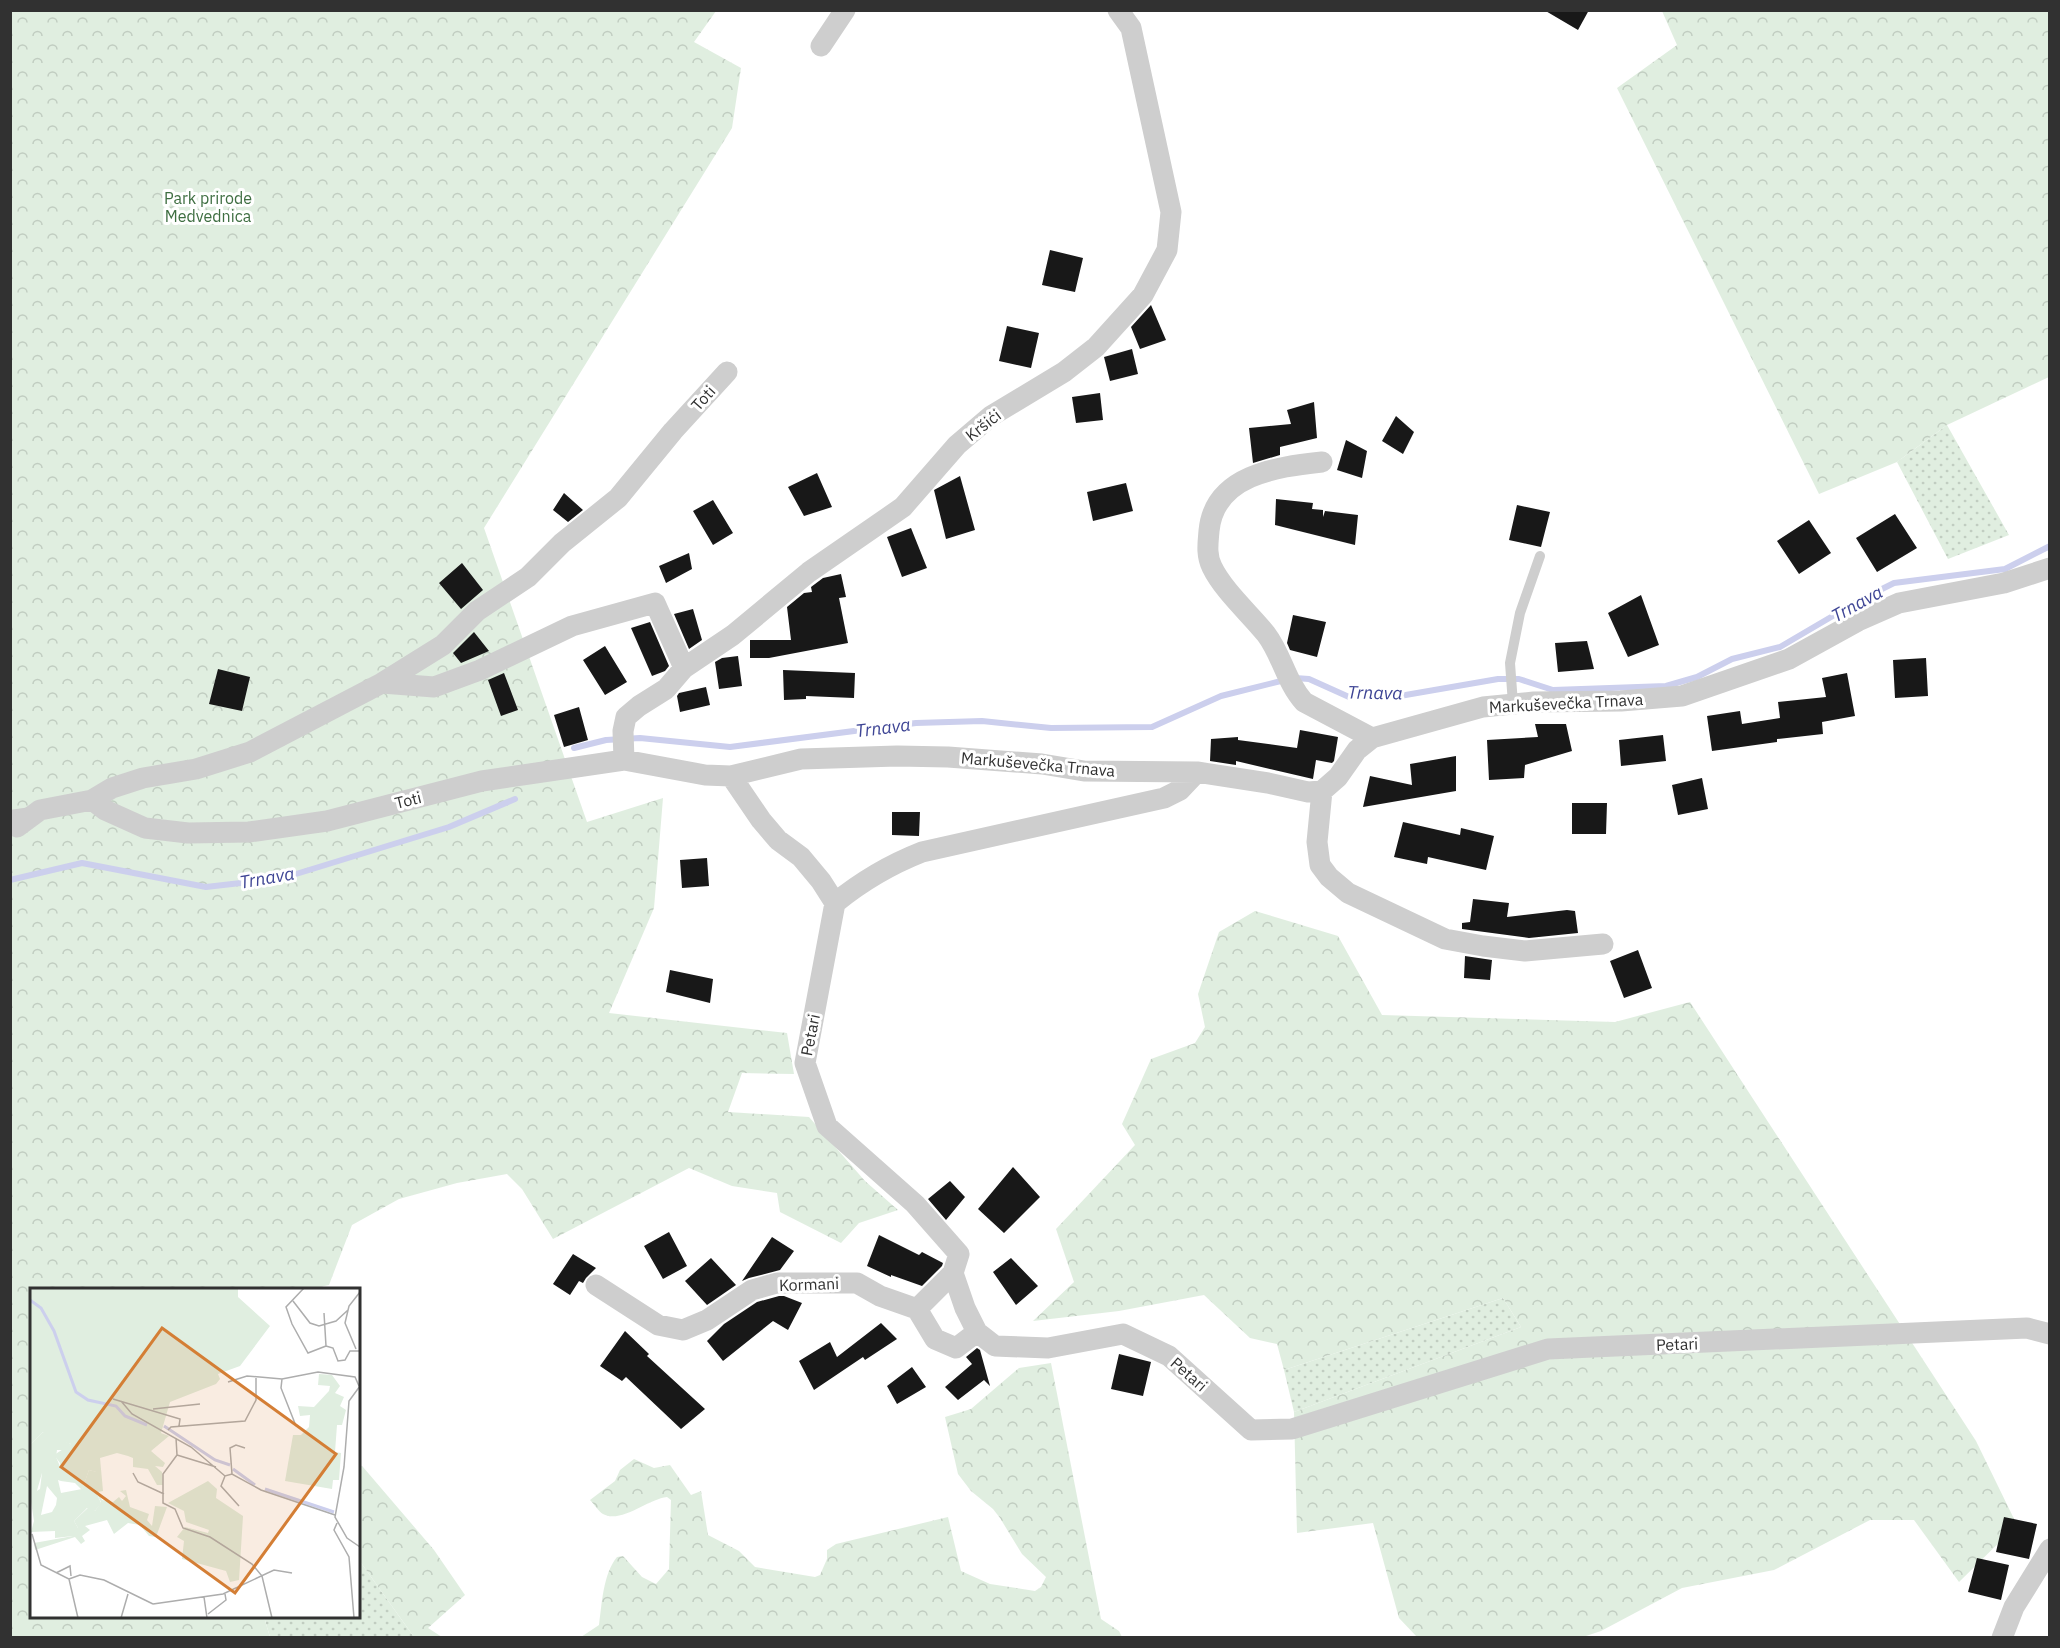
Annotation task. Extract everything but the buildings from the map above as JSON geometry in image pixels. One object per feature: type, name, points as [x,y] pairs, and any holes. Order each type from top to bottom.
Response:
[{"type":"street","points":[[821,46],[845,10]]},
{"type":"street","name":"Kršići","points":[[623,745],[626,717],[666,689],[684,668],[733,635],[809,572],[903,507],[957,446],[991,416],[1064,372],[1096,347],[1143,295],[1167,250],[1171,212],[1131,28],[1118,10]]},
{"type":"street","name":"Toti","points":[[14,821],[40,810],[92,800],[112,788],[143,778],[196,769],[250,752],[382,683],[443,645],[477,611],[528,577],[562,543],[618,498],[673,431],[727,372]]},
{"type":"street","points":[[1322,462],[1259,474],[1243,480],[1218,500],[1210,519],[1207,550],[1212,567],[1236,600],[1268,636],[1288,678],[1304,702],[1372,738]]},
{"type":"street","name":"Markuševečka Trnava","points":[[731,776],[801,759],[948,757],[1042,764],[1084,771],[1197,772],[1308,792],[1322,791],[1338,777],[1357,750],[1372,738],[1483,707],[1512,695],[1621,701],[1682,696],[1789,659],[1858,621],[1899,603],[2004,583],[2049,568]]},
{"type":"street","points":[[382,683],[434,687],[480,670],[572,626],[655,603],[684,668]]},
{"type":"street","name":"Toti","points":[[92,800],[105,810],[145,828],[188,833],[249,832],[327,821],[623,745],[705,775],[731,776]]},
{"type":"street","points":[[731,776],[761,820],[778,840],[801,856],[822,880],[835,903],[856,886],[893,864],[922,852],[1164,798],[1180,790],[1197,772]]},
{"type":"street","points":[[1322,791],[1317,842],[1320,865],[1329,877],[1348,893],[1445,939],[1525,951],[1603,945]]},
{"type":"street","name":"Petari","points":[[835,903],[805,1063],[827,1126],[915,1204],[959,1254],[953,1273],[965,1308],[976,1332],[994,1346],[1048,1348],[1123,1334],[1169,1356],[1251,1430],[1292,1429],[1548,1349],[2027,1328],[2049,1334]]},
{"type":"street","points":[[953,1273],[917,1309],[935,1339],[956,1348],[976,1332]]},
{"type":"street","name":"Kormani","points":[[596,1285],[658,1325],[683,1330],[707,1320],[752,1290],[777,1284],[857,1283],[880,1296],[917,1309]]},
{"type":"street","points":[[2002,1638],[2014,1607],[2049,1549]]},
{"type":"lane","points":[[1512,695],[1510,672],[1520,613],[1540,556]]},
{"type":"green space","name":"Park prirode Medvednica","points":[[11,11],[716,11],[694,42],[741,68],[732,128],[484,528],[587,822],[663,798],[654,908],[609,1013],[787,1033],[794,1074],[742,1073],[728,1112],[809,1117],[865,1181],[898,1210],[859,1223],[841,1243],[780,1212],[777,1193],[732,1186],[689,1168],[553,1239],[522,1189],[507,1174],[457,1183],[399,1199],[352,1225],[329,1285],[315,1288],[30,1288],[30,1618],[264,1618],[270,1637],[11,1638]]},
{"type":"green space","points":[[1662,11],[2049,11],[2049,377],[1947,425],[1897,462],[1819,494],[1617,88],[1677,45]]},
{"type":"green space","points":[[1947,425],[2009,535],[1948,559],[1897,462]]},
{"type":"green space","points":[[1255,911],[1338,936],[1382,1015],[1615,1022],[1690,1002],[1976,1441],[2017,1525],[1959,1582],[1914,1520],[1870,1520],[1774,1570],[1682,1588],[1601,1631],[1583,1637],[1417,1637],[1399,1618],[1373,1523],[1297,1533],[1294,1412],[1521,1327],[1503,1298],[1284,1370],[1277,1344],[1250,1338],[1204,1295],[1119,1311],[1033,1321],[1074,1282],[1056,1229],[1135,1145],[1122,1124],[1151,1059],[1195,1043],[1205,1027],[1198,994],[1219,932]]},
{"type":"green space","points":[[1503,1298],[1521,1327],[1294,1412],[1284,1370]]},
{"type":"green space","points":[[1051,1363],[1101,1619],[1119,1631],[1122,1637],[581,1637],[599,1625],[606,1580],[617,1557],[623,1556],[642,1577],[656,1584],[669,1569],[671,1500],[667,1497],[626,1514],[610,1516],[601,1513],[590,1500],[615,1481],[620,1470],[634,1459],[654,1468],[670,1465],[691,1495],[701,1491],[708,1535],[739,1551],[755,1567],[815,1577],[820,1575],[827,1559],[827,1550],[836,1544],[948,1517],[961,1571],[990,1584],[1035,1591],[1041,1587],[1046,1577],[1022,1554],[993,1509],[971,1491],[958,1474],[945,1417],[971,1409],[1019,1368]]},
{"type":"green space","points":[[360,1465],[434,1550],[465,1595],[428,1628],[442,1637],[414,1637],[360,1561]]},
{"type":"green space","points":[[360,1561],[414,1637],[270,1637],[264,1618],[360,1618]]},
{"type":"waterway","name":"Trnava","points":[[1295,678],[1309,679],[1349,697],[1394,697],[1498,679],[1519,679],[1553,690],[1666,686],[1697,677],[1732,659],[1780,647],[1860,600],[1894,583],[2005,569],[2050,546]]},
{"type":"waterway","name":"Trnava","points":[[574,748],[606,740],[640,738],[730,747],[916,723],[982,721],[1051,728],[1152,727],[1221,696],[1285,680]]},
{"type":"waterway","name":"Trnava","points":[[10,880],[82,863],[206,887],[283,878],[449,827],[515,799]]}]
